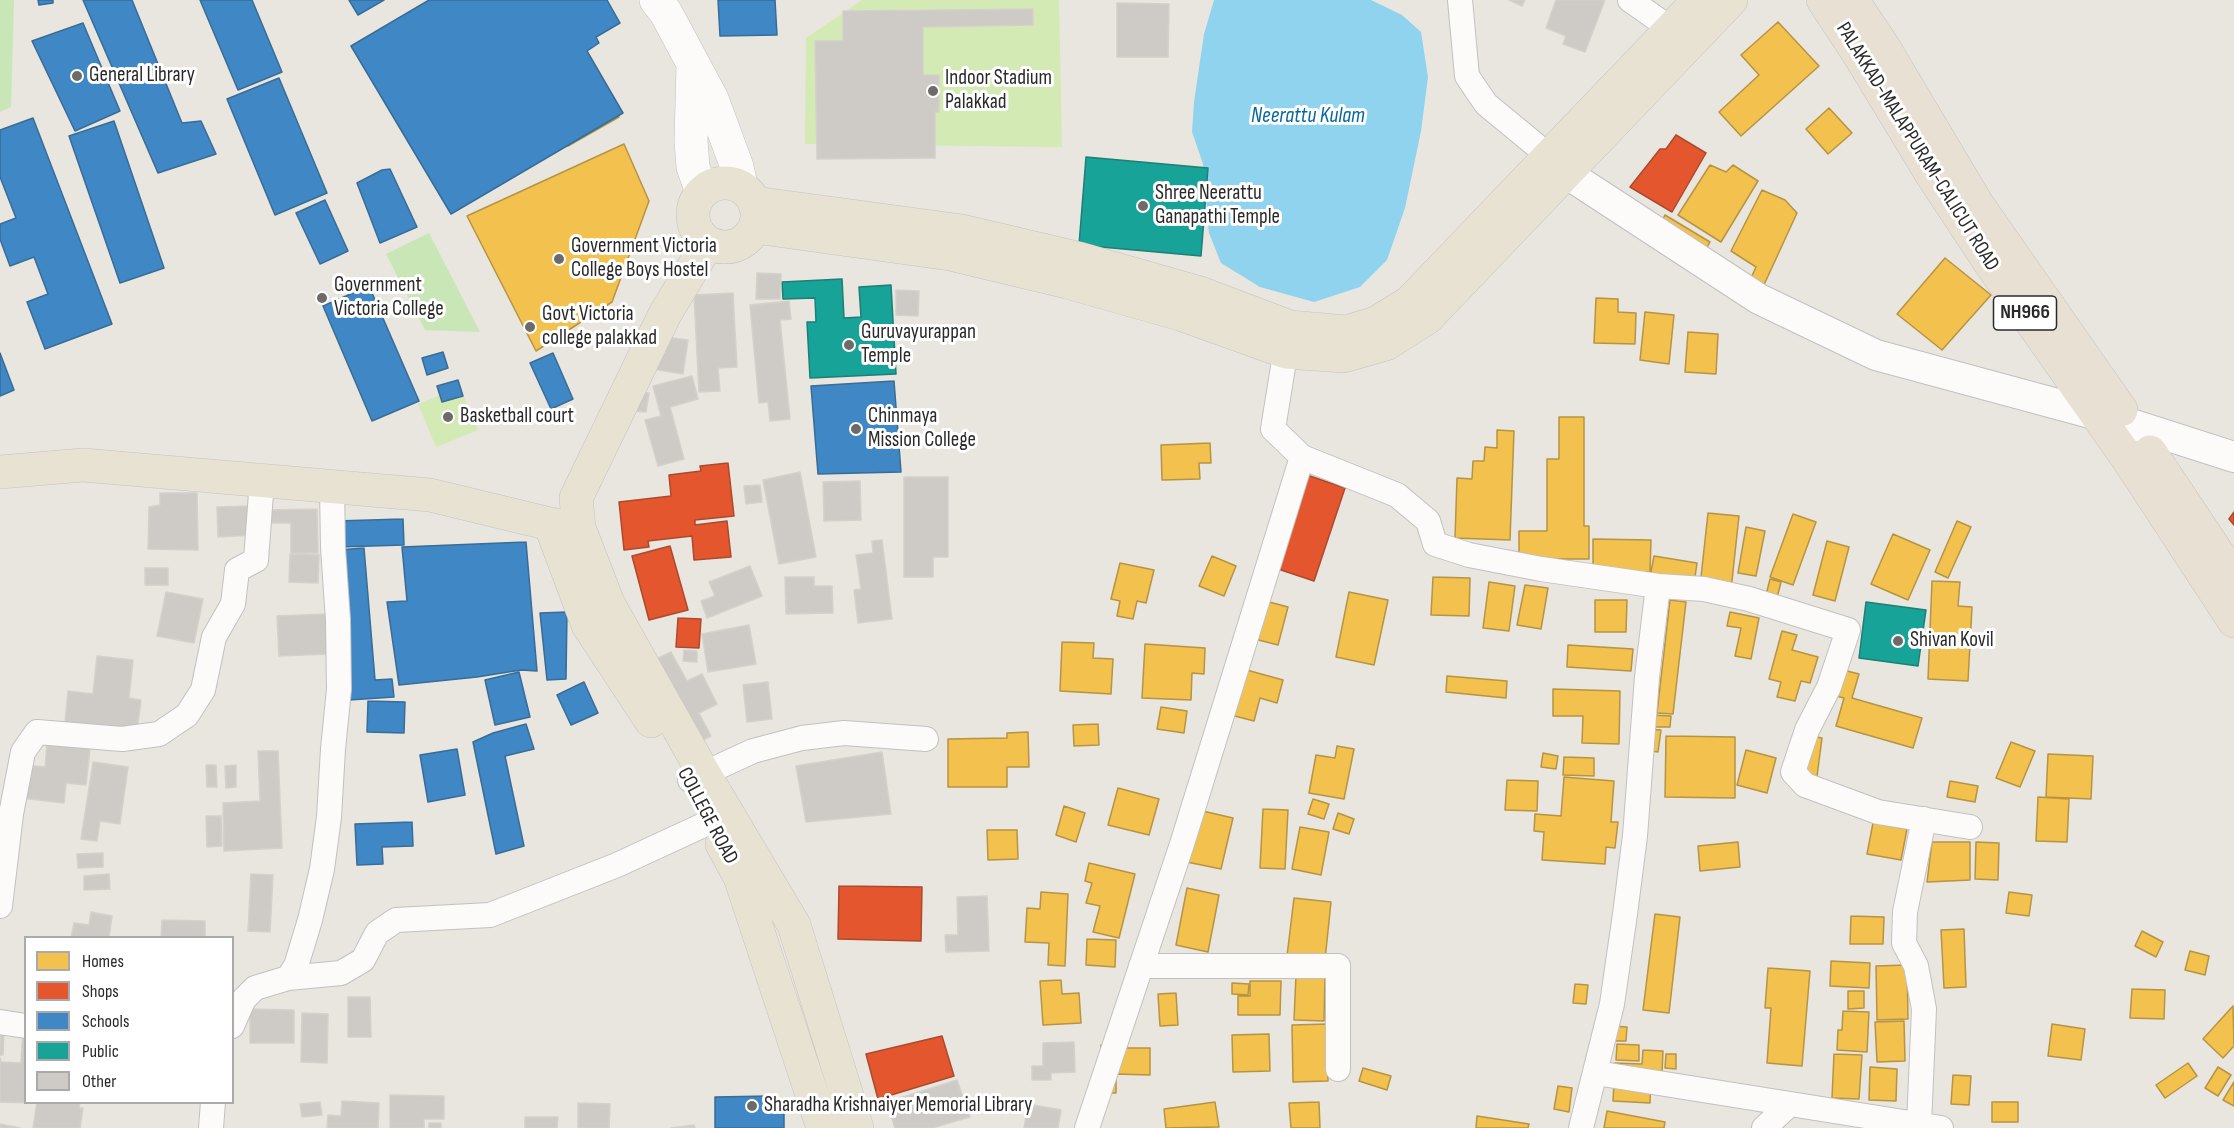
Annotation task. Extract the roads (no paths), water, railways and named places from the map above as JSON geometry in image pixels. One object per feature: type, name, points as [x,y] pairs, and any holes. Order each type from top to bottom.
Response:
[{"type":"highway","name":"PALAKKAD-MALAPPURAM-CALICUT ROAD","points":[[1823,0],[1990,263],[2128,459],[2234,621]]},
{"type":"highway","name":"PALAKKAD-MALAPPURAM-CALICUT ROAD","points":[[1852,0],[1883,46],[1977,204],[2131,424],[2234,578]]},
{"type":"main road","points":[[656,0],[666,13],[712,99],[751,206],[747,239],[735,246],[722,248],[702,237],[692,217],[694,203],[702,192],[714,184],[728,182],[751,206],[962,231],[1081,259],[1176,286],[1288,340],[1347,332],[1376,323],[1410,302],[1731,0]]},
{"type":"main road","points":[[1558,165],[1671,29],[1699,0]]},
{"type":"main road","points":[[693,64],[691,141],[693,167],[702,192]]},
{"type":"main road","points":[[0,472],[83,465],[430,495],[564,526],[664,279],[702,237]]},
{"type":"main road","name":"COLLEGE ROAD","points":[[564,526],[588,625],[697,777],[794,925],[857,1128]]},
{"type":"main road","name":"COLLEGE ROAD","points":[[697,777],[710,822],[740,877],[823,1128]]},
{"type":"street","points":[[1460,0],[1467,76],[1486,104],[1558,165],[1759,299],[1876,355],[2096,414],[2234,457]]},
{"type":"street","points":[[1630,0],[1671,29]]},
{"type":"street","points":[[1288,340],[1273,429],[1302,457],[1397,495],[1428,520],[1435,544],[1469,555],[1541,569],[1658,586],[1704,589],[1749,599],[1848,630],[1829,687],[1807,730],[1793,772],[1805,785],[1878,812],[1970,827]]},
{"type":"street","points":[[1087,1128],[1182,844],[1302,457]]},
{"type":"street","points":[[0,906],[11,814],[23,752],[37,732],[122,739],[159,734],[187,715],[203,690],[214,637],[233,604],[237,570],[256,560],[262,480]]},
{"type":"street","points":[[288,978],[296,966],[310,920],[322,869],[329,817],[339,689],[332,487]]},
{"type":"street","points":[[1581,1128],[1612,1004],[1627,903],[1635,836],[1647,676],[1658,586]]},
{"type":"street","points":[[697,777],[753,751],[802,738],[844,733],[926,739]]},
{"type":"street","points":[[1596,1073],[1930,1126],[1924,1009],[1916,966],[1904,943],[1905,912],[1924,819]]},
{"type":"street","points":[[234,1022],[244,999],[255,988],[288,978],[341,973],[363,960],[377,933],[396,920],[490,915],[617,865],[710,822]]},
{"type":"street","points":[[1141,966],[1338,966],[1338,1068]]},
{"type":"street","points":[[0,1022],[24,1026]]},
{"type":"street","points":[[211,1128],[213,1104]]},
{"type":"street","points":[[1764,1128],[1790,1104]]},
{"type":"water","name":"Neerattu Kulam","points":[[1214,0],[1371,0],[1402,15],[1421,32],[1428,77],[1421,131],[1405,208],[1387,260],[1360,287],[1314,302],[1260,287],[1221,263],[1209,233],[1203,164],[1192,132],[1204,34]]},
{"type":"place","name":"General Library","points":[[77,76]]},
{"type":"place","name":"Indoor Stadium Palakkad","points":[[933,91]]},
{"type":"place","name":"Shree Neerattu Ganapathi Temple","points":[[1143,206]]},
{"type":"place","name":"Government Victoria College Boys Hostel","points":[[559,259]]},
{"type":"place","name":"Government Victoria College","points":[[322,298]]},
{"type":"place","name":"Govt Victoria college palakkad","points":[[530,327]]},
{"type":"place","name":"Guruvayurappan Temple","points":[[849,345]]},
{"type":"place","name":"Basketball court","points":[[448,417]]},
{"type":"place","name":"Chinmaya Mission College","points":[[856,429]]},
{"type":"place","name":"Shivan Kovil","points":[[1898,641]]},
{"type":"place","name":"Sharadha Krishnaiyer Memorial Library","points":[[752,1106]]}]
